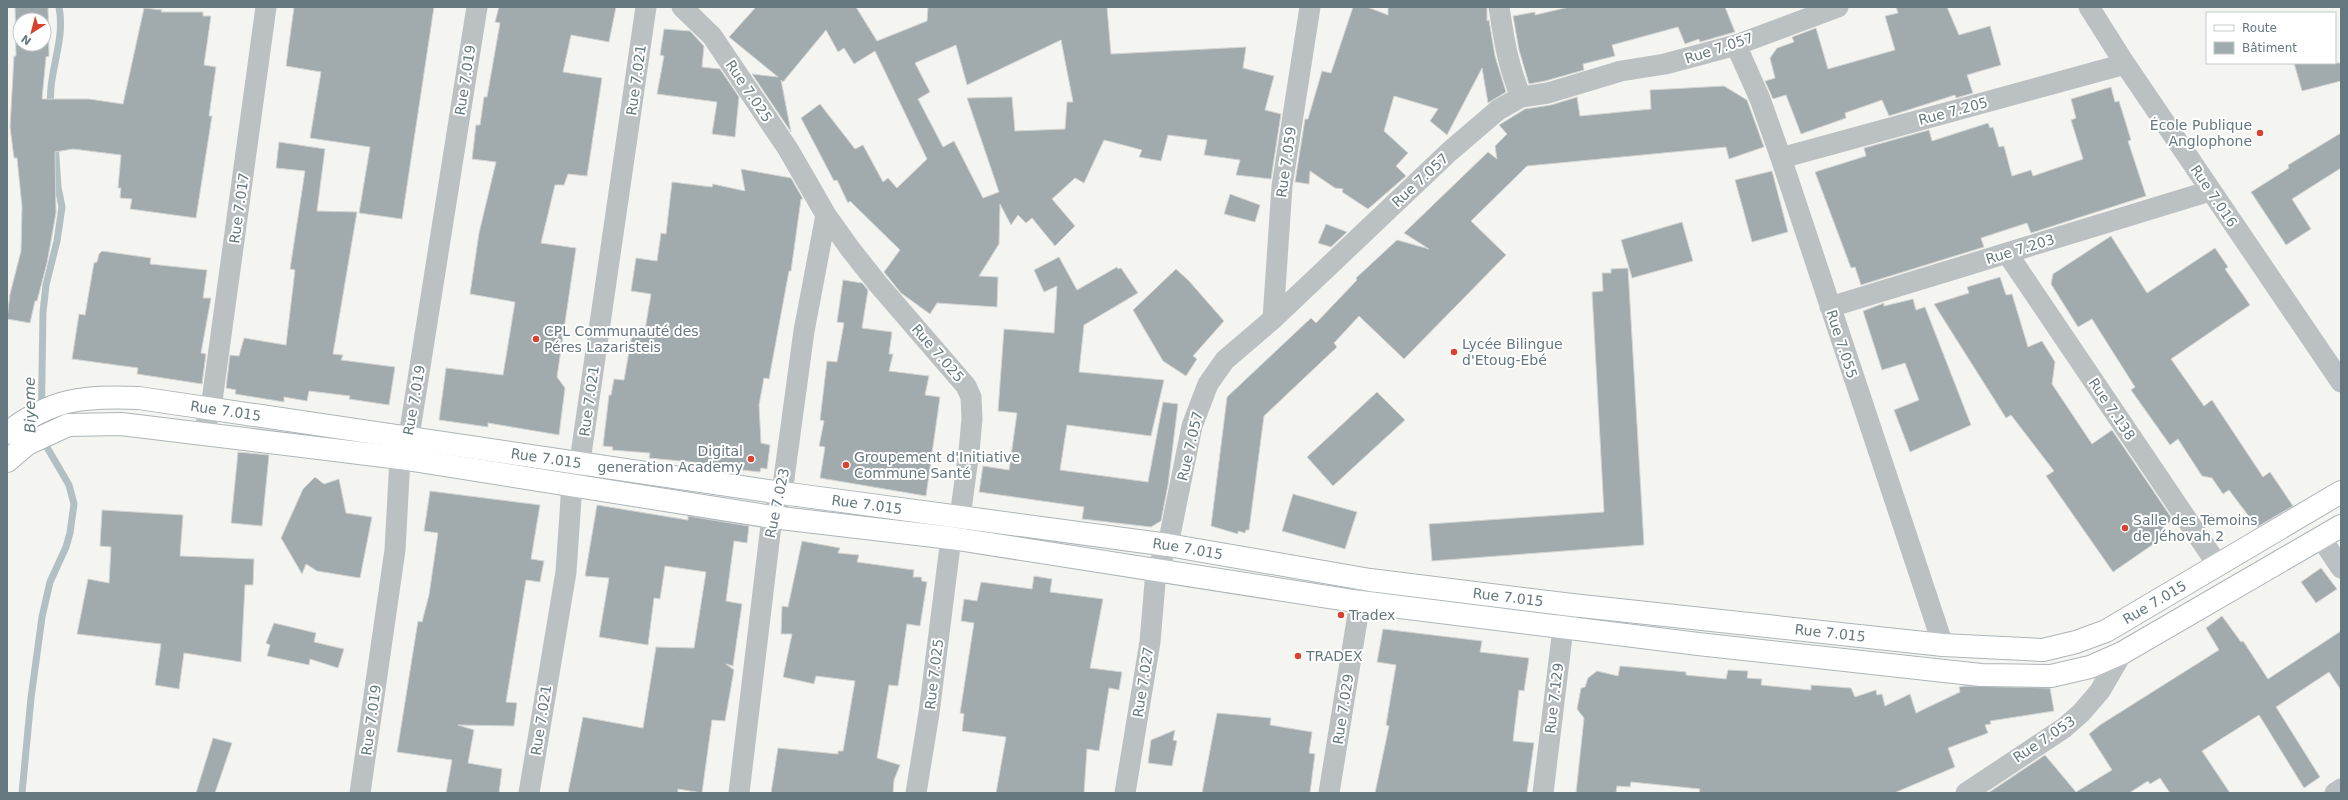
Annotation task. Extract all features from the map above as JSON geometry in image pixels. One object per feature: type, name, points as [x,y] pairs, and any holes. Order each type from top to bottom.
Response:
[{"type":"main road","name":"Rue 7.015","points":[[15,427],[65,401],[96,396],[139,398],[580,461],[782,493],[1168,545],[1370,580],[1572,605],[1943,645],[2043,650],[2076,642],[2106,631],[2163,599],[2217,564],[2341,492]]},
{"type":"main road","name":"Rue 7.015","points":[[7,461],[27,444],[68,424],[121,424],[400,458],[572,484],[772,517],[951,538],[1360,602],[1563,628],[1981,675],[2051,676],[2090,668],[2122,653],[2341,526]]},
{"type":"street","name":"Rue 7.017","points":[[203,433],[211,408],[266,7]]},
{"type":"street","name":"Rue 7.019","points":[[360,793],[395,550],[400,458],[409,436],[477,7]]},
{"type":"street","name":"Rue 7.021","points":[[529,793],[566,572],[572,484],[580,461],[646,7]]},
{"type":"street","name":"Rue 7.025","points":[[682,7],[712,36],[788,149],[826,215],[878,284],[966,386],[971,396],[972,419],[960,517],[951,538],[929,713],[916,793]]},
{"type":"street","name":"Rue 7.059","points":[[1273,319],[1282,186],[1310,7]]},
{"type":"street","points":[[1499,7],[1508,62],[1521,97]]},
{"type":"street","name":"Rue 7.057","points":[[1156,571],[1168,545],[1192,426],[1208,384],[1224,360],[1273,319],[1449,152],[1498,110],[1521,97],[1548,94],[1621,72],[1666,64],[1736,45],[1838,7]]},
{"type":"street","name":"Rue 7.016","points":[[2089,7],[2125,64],[2210,191],[2341,382]]},
{"type":"street","name":"Rue 7.055","points":[[1736,45],[1760,99],[1781,158],[1943,645]]},
{"type":"street","name":"Rue 7.205","points":[[1781,158],[2125,64]]},
{"type":"street","name":"Rue 7.203","points":[[1830,307],[2210,191]]},
{"type":"street","name":"Rue 7.023","points":[[739,793],[772,517],[782,493],[804,331],[826,215]]},
{"type":"street","name":"Rue 7.138","points":[[2007,253],[2217,564]]},
{"type":"street","points":[[2321,538],[2341,568]]},
{"type":"street","name":"Rue 7.027","points":[[1125,793],[1150,642],[1156,571]]},
{"type":"street","points":[[1360,602],[1370,580]]},
{"type":"street","name":"Rue 7.029","points":[[1329,793],[1360,602]]},
{"type":"street","name":"Rue 7.129","points":[[1543,793],[1563,628],[1572,605]]},
{"type":"street","name":"Rue 7.053","points":[[1966,793],[2064,728],[2081,713],[2100,690],[2122,653]]},
{"type":"street","points":[[2335,793],[2341,789]]},
{"type":"building","points":[[15,7],[48,7],[48,12],[15,12]]},
{"type":"building","points":[[294,7],[434,7],[402,219],[359,213],[370,147],[310,138],[321,72],[286,66]]},
{"type":"building","points":[[499,7],[616,7],[609,42],[571,35],[563,72],[602,78],[587,176],[568,174],[564,185],[555,185],[541,243],[576,248],[557,377],[565,388],[559,435],[488,423],[488,427],[439,420],[446,368],[503,375],[515,302],[470,294],[479,233],[496,162],[472,159],[476,125],[480,125],[484,97],[487,97],[500,23],[495,22]]},
{"type":"building","points":[[756,7],[856,7],[877,41],[927,21],[928,7],[1107,7],[1111,54],[1246,47],[1243,68],[1274,76],[1265,110],[1281,114],[1271,179],[1236,175],[1240,160],[1204,155],[1207,140],[1168,135],[1161,161],[1139,157],[1142,150],[1104,140],[1084,183],[1075,178],[1052,199],[1075,226],[1055,246],[1032,218],[1026,223],[1018,215],[1011,225],[1000,204],[999,244],[979,276],[998,277],[997,307],[937,303],[930,314],[901,293],[884,272],[900,250],[850,201],[848,203],[837,180],[834,181],[801,118],[820,104],[855,149],[863,145],[883,182],[888,178],[897,188],[927,159],[875,51],[854,64],[844,48],[838,52],[826,30],[783,82],[781,80],[791,132],[752,74],[778,77],[729,37]],"holes":[[[1061,40],[1073,102],[1067,102],[1065,129],[1015,131],[1012,97],[967,98],[999,192],[983,198],[954,141],[943,147],[918,99],[930,92],[915,63],[956,45],[967,85]]]},
{"type":"building","points":[[1353,7],[1367,7],[1388,15],[1388,7],[1487,7],[1487,21],[1489,20],[1495,56],[1506,92],[1488,103],[1482,68],[1447,135],[1430,121],[1438,109],[1394,96],[1384,131],[1408,153],[1396,166],[1406,176],[1368,209],[1342,192],[1343,189],[1335,188],[1310,171],[1309,184],[1295,182],[1305,119],[1308,119],[1322,71],[1331,73]]},
{"type":"building","points":[[1569,7],[1725,7],[1735,32],[1700,42],[1699,39],[1685,44],[1678,27],[1612,45],[1615,56],[1583,64],[1584,70],[1529,84],[1519,50],[1513,16],[1535,12],[1535,15]]},
{"type":"building","points":[[1896,7],[1947,7],[1959,35],[1990,26],[2001,65],[1967,75],[1973,93],[1956,98],[1955,95],[1889,116],[1882,100],[1845,113],[1846,118],[1801,134],[1786,95],[1773,99],[1765,81],[1775,78],[1770,58],[1777,48],[1794,42],[1792,37],[1816,28],[1828,69],[1895,50],[1885,16],[1898,13]]},
{"type":"building","points":[[144,8],[162,10],[161,12],[203,12],[203,16],[211,16],[204,65],[216,67],[209,116],[212,116],[196,218],[130,209],[132,199],[120,198],[121,188],[118,188],[121,155],[73,149],[55,152],[56,213],[47,263],[30,323],[7,319],[10,294],[21,251],[22,207],[17,158],[14,158],[10,127],[14,56],[16,56],[16,52],[49,52],[49,56],[46,57],[42,99],[89,99],[123,104]]},
{"type":"building","points":[[664,29],[690,31],[704,46],[702,67],[720,69],[739,97],[735,137],[712,134],[717,102],[657,94],[664,56],[660,55]]},
{"type":"building","points":[[2341,63],[2341,81],[2302,91],[2294,64]]},
{"type":"building","points":[[1724,86],[1747,100],[1764,147],[1729,159],[1726,147],[1527,166],[1471,221],[1506,255],[1404,359],[1359,316],[1334,343],[1337,347],[1264,416],[1249,530],[1246,530],[1245,533],[1238,531],[1238,534],[1211,526],[1227,397],[1311,318],[1316,323],[1357,280],[1356,278],[1397,240],[1429,249],[1404,233],[1488,152],[1497,159],[1495,146],[1507,134],[1499,125],[1525,109],[1551,105],[1577,97],[1580,116],[1651,109],[1650,90]]},
{"type":"building","points":[[2111,87],[2115,102],[2119,101],[2131,140],[2128,141],[2146,196],[2031,233],[2027,223],[1981,238],[1984,247],[1861,285],[1855,267],[1851,268],[1815,172],[1866,156],[1864,148],[1929,130],[1932,141],[1988,123],[1990,128],[1993,127],[1999,147],[2004,146],[2012,176],[2031,170],[2033,176],[2083,159],[2071,120],[2076,118],[2071,99]]},
{"type":"building","points":[[2341,133],[2341,168],[2292,199],[2311,229],[2286,245],[2251,192],[2289,168],[2288,165]]},
{"type":"building","points":[[279,142],[325,149],[317,211],[357,212],[333,354],[343,355],[341,360],[395,367],[389,405],[349,399],[350,396],[309,391],[307,401],[284,397],[284,402],[235,394],[236,390],[226,388],[230,355],[239,356],[244,338],[286,345],[295,270],[290,269],[305,171],[276,168]]},
{"type":"building","points":[[741,169],[791,178],[803,199],[801,199],[791,271],[789,271],[769,379],[764,378],[759,405],[761,443],[770,445],[767,469],[761,468],[760,472],[732,469],[732,466],[649,458],[650,453],[612,450],[613,447],[603,446],[609,395],[611,395],[614,379],[624,380],[633,329],[645,330],[651,294],[631,291],[636,258],[657,261],[661,233],[666,234],[672,182],[712,187],[713,184],[745,191]]},
{"type":"building","points":[[1772,171],[1788,232],[1752,242],[1735,180]]},
{"type":"building","points":[[1230,194],[1260,205],[1255,222],[1224,214]]},
{"type":"building","points":[[1682,222],[1693,261],[1632,278],[1621,240]]},
{"type":"building","points":[[1326,224],[1347,232],[1331,247],[1318,243]]},
{"type":"building","points":[[2111,236],[2147,293],[2215,248],[2228,267],[2225,269],[2250,305],[2171,359],[2204,406],[2212,400],[2263,477],[2270,472],[2293,506],[2257,527],[2229,490],[2223,494],[2212,478],[2202,476],[2178,439],[2170,445],[2131,390],[2135,387],[2092,319],[2078,327],[2051,284],[2053,274]]},
{"type":"building","points":[[102,251],[151,258],[150,264],[207,270],[203,298],[211,298],[201,353],[206,354],[202,384],[137,374],[138,368],[72,359],[79,314],[85,315],[94,263],[97,262],[99,254]]},
{"type":"building","points":[[1059,257],[1077,290],[1117,267],[1118,269],[1121,268],[1138,293],[1084,325],[1079,372],[1164,380],[1151,436],[1067,425],[1060,470],[1148,482],[1163,402],[1178,404],[1168,485],[1161,521],[1151,527],[1082,519],[1084,507],[979,492],[983,466],[1009,470],[1017,413],[998,411],[1004,329],[1054,333],[1057,286],[1044,292],[1034,270]]},
{"type":"building","points":[[1628,268],[1644,545],[1432,561],[1429,524],[1604,512],[1592,292],[1603,291],[1602,273],[1611,273],[1611,269]]},
{"type":"building","points":[[1176,269],[1189,281],[1224,321],[1193,356],[1197,359],[1186,376],[1163,361],[1133,310]]},
{"type":"building","points":[[2000,277],[2006,295],[2012,294],[2028,347],[2042,341],[2055,362],[2052,384],[2092,444],[2112,430],[2173,520],[2163,526],[2168,534],[2113,572],[2046,476],[2054,471],[2011,415],[2006,418],[1934,304],[1969,293],[1967,287]]},
{"type":"building","points":[[843,280],[862,283],[868,290],[862,328],[892,332],[889,354],[893,354],[889,371],[929,376],[925,395],[940,397],[926,496],[820,478],[825,447],[819,446],[824,421],[820,420],[827,361],[837,362],[844,323],[837,322]]},
{"type":"building","points":[[1913,299],[1916,310],[1925,307],[1971,425],[1910,452],[1894,410],[1919,400],[1905,363],[1882,370],[1863,311],[1884,303],[1884,306]]},
{"type":"building","points":[[1377,392],[1405,420],[1333,486],[1307,457]]},
{"type":"building","points":[[238,452],[269,455],[262,526],[231,523]]},
{"type":"building","points":[[315,477],[324,484],[339,479],[346,513],[372,517],[360,578],[317,571],[306,564],[302,574],[281,538],[303,489]]},
{"type":"building","points":[[430,491],[540,505],[531,559],[544,561],[540,582],[526,580],[506,702],[517,703],[514,726],[458,725],[474,730],[468,763],[502,769],[499,793],[446,793],[452,760],[397,752],[418,621],[422,622],[429,595],[438,533],[424,531]]},
{"type":"building","points":[[1293,494],[1357,512],[1345,549],[1282,531]]},
{"type":"building","points":[[597,505],[688,520],[688,516],[749,526],[747,543],[734,541],[726,601],[742,604],[733,666],[726,664],[734,670],[725,721],[712,720],[702,793],[678,789],[678,793],[568,793],[583,717],[643,728],[656,647],[694,648],[706,572],[665,566],[660,599],[654,598],[648,645],[599,637],[609,578],[585,576]]},
{"type":"building","points":[[102,510],[183,515],[180,556],[254,559],[253,585],[245,585],[241,662],[184,653],[179,689],[155,685],[161,644],[77,634],[88,579],[109,583],[111,547],[100,546]]},
{"type":"building","points":[[802,541],[840,548],[838,553],[859,555],[857,562],[914,570],[913,577],[921,577],[922,581],[927,582],[920,626],[907,624],[898,686],[889,685],[877,758],[900,765],[894,780],[893,793],[771,793],[778,748],[838,754],[838,751],[843,751],[855,681],[816,676],[814,684],[783,677],[792,634],[781,634],[782,606],[788,607]]},
{"type":"building","points":[[2321,568],[2337,589],[2316,603],[2301,582]]},
{"type":"building","points":[[1034,576],[1052,579],[1050,592],[1103,599],[1090,668],[1122,672],[1119,690],[1109,688],[1099,751],[1087,749],[1084,793],[996,793],[1006,737],[962,731],[964,714],[960,713],[974,623],[961,621],[964,599],[977,601],[981,582],[1032,589]]},
{"type":"building","points":[[2222,616],[2241,642],[2243,641],[2268,679],[2341,631],[2341,690],[2329,672],[2276,707],[2320,777],[2304,788],[2259,715],[2202,751],[2230,793],[2170,793],[2160,778],[2150,784],[2148,781],[2129,793],[1988,793],[2045,755],[2076,792],[2112,770],[2089,734],[2100,725],[2219,650],[2206,628]]},
{"type":"building","points":[[274,623],[316,633],[314,642],[344,649],[338,668],[310,659],[309,665],[267,656],[270,645],[266,643]]},
{"type":"building","points":[[1383,629],[1482,641],[1480,652],[1529,658],[1524,691],[1519,690],[1513,741],[1534,743],[1527,793],[1375,793],[1389,726],[1386,725],[1396,665],[1377,662]]},
{"type":"building","points":[[1620,666],[1686,672],[1686,675],[1726,679],[1728,670],[1748,671],[1747,678],[1762,679],[1761,685],[1811,690],[1811,685],[1851,688],[1855,697],[1876,690],[1877,695],[1882,694],[1885,706],[1910,694],[1916,713],[1960,692],[1959,687],[2050,688],[2054,711],[1990,721],[1991,724],[1985,725],[1988,733],[1948,748],[1955,767],[1894,793],[1699,793],[1700,789],[1631,782],[1630,787],[1617,786],[1616,793],[1576,793],[1584,718],[1577,709],[1581,688],[1585,687],[1588,678],[1597,671],[1618,676]]},
{"type":"building","points":[[1217,713],[1271,718],[1270,725],[1312,732],[1309,753],[1315,754],[1310,793],[1202,793]]},
{"type":"building","points":[[1175,730],[1173,740],[1177,741],[1172,766],[1148,763],[1151,740]]},
{"type":"building","points":[[213,738],[232,743],[215,793],[196,793]]},
{"type":"waterway","name":"Biyeme","points":[[51,108],[50,95],[61,20],[59,7]]},
{"type":"waterway","name":"Biyeme","points":[[22,793],[31,698],[42,617],[50,582],[66,547],[70,533],[74,504],[69,485],[41,437],[43,312],[46,285],[57,241],[62,207],[58,187],[55,143]]},
{"type":"place","name":"École Publique Anglophone","points":[[2260,133]]},
{"type":"place","name":"CPL Communauté des Péres Lazaristeis","points":[[536,339]]},
{"type":"place","name":"Lycée Bilingue d'Etoug-Ebé","points":[[1454,352]]},
{"type":"place","name":"Digital generation Academy","points":[[751,459]]},
{"type":"place","name":"Groupement d'Initiative Commune Santé","points":[[846,465]]},
{"type":"place","name":"Salle des Temoins de Jéhovah 2","points":[[2125,528]]},
{"type":"place","name":"Tradex","points":[[1341,615]]},
{"type":"place","name":"TRADEX","points":[[1298,656]]}]
